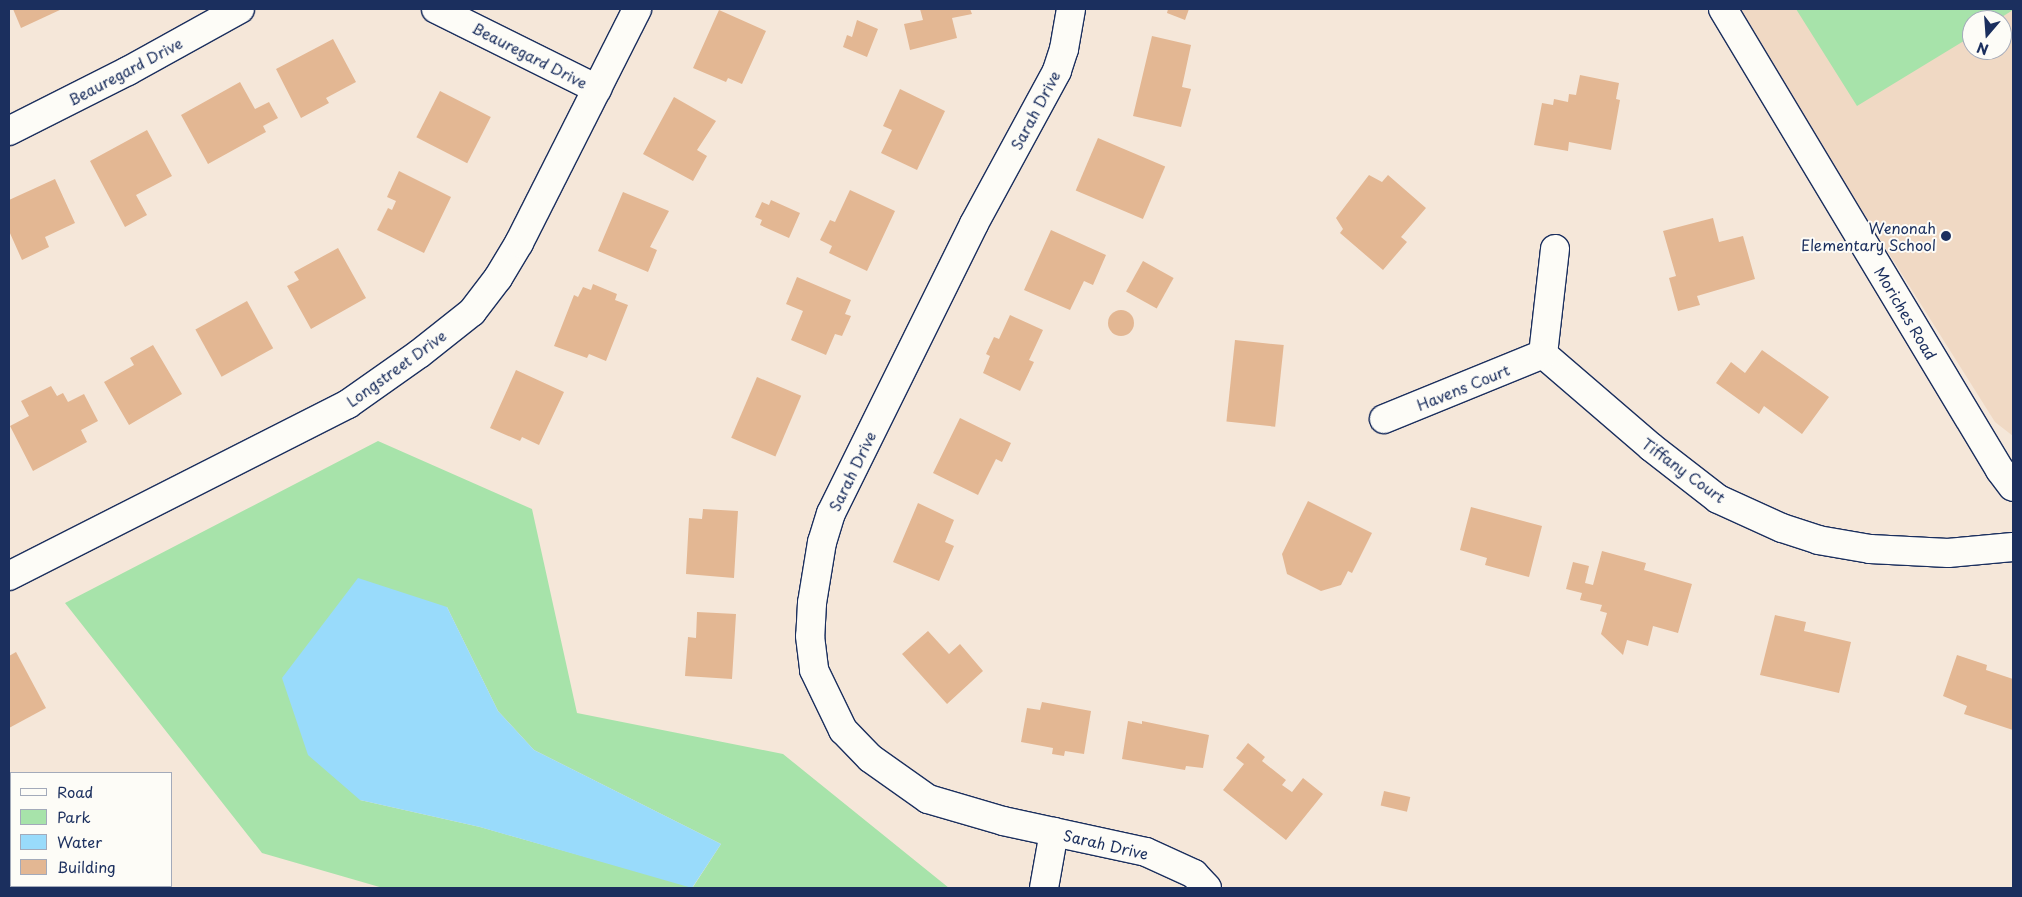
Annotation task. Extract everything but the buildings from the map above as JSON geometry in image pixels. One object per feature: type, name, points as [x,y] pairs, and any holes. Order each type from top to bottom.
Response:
[{"type":"street","name":"Beauregard Drive","points":[[9,131],[128,71],[240,9]]},
{"type":"street","name":"Beauregard Drive","points":[[436,9],[597,89]]},
{"type":"street","name":"Longstreet Drive","points":[[9,576],[348,404],[419,354],[472,312],[498,278],[519,242],[637,9]]},
{"type":"street","name":"Sarah Drive","points":[[1070,9],[1064,49],[1057,71],[974,224],[831,513],[822,542],[810,636],[814,670],[826,700],[843,730],[870,758],[928,799],[1003,822],[1146,852],[1194,874],[1207,888]]},
{"type":"street","name":"Moriches Road","points":[[1723,9],[2002,458],[2013,487]]},
{"type":"street","points":[[1542,354],[1555,249]]},
{"type":"street","name":"Havens Court","points":[[1384,419],[1542,354]]},
{"type":"street","name":"Tiffany Court","points":[[1542,354],[1650,447],[1718,499],[1782,528],[1818,540],[1870,549],[1948,552],[2013,547]]},
{"type":"street","name":"Sarah Drive","points":[[1044,888],[1054,832]]},
{"type":"shaded area","name":"Wenonah Elementary School","points":[[1735,9],[2013,9],[2013,436],[1995,422]]},
{"type":"green space","points":[[1796,9],[2013,9],[2012,11],[1962,10],[1962,42],[1857,106]]},
{"type":"green space","points":[[378,441],[532,509],[577,713],[783,754],[949,888],[383,888],[262,853],[65,603]],"holes":[[[447,607],[498,711],[534,750],[721,844],[693,887],[480,827],[360,800]]]},
{"type":"water","points":[[358,578],[447,607],[498,711],[534,750],[721,844],[692,888],[480,827],[360,800],[308,755],[282,678]]},
{"type":"place","name":"Wenonah Elementary School","points":[[1946,236]]}]
